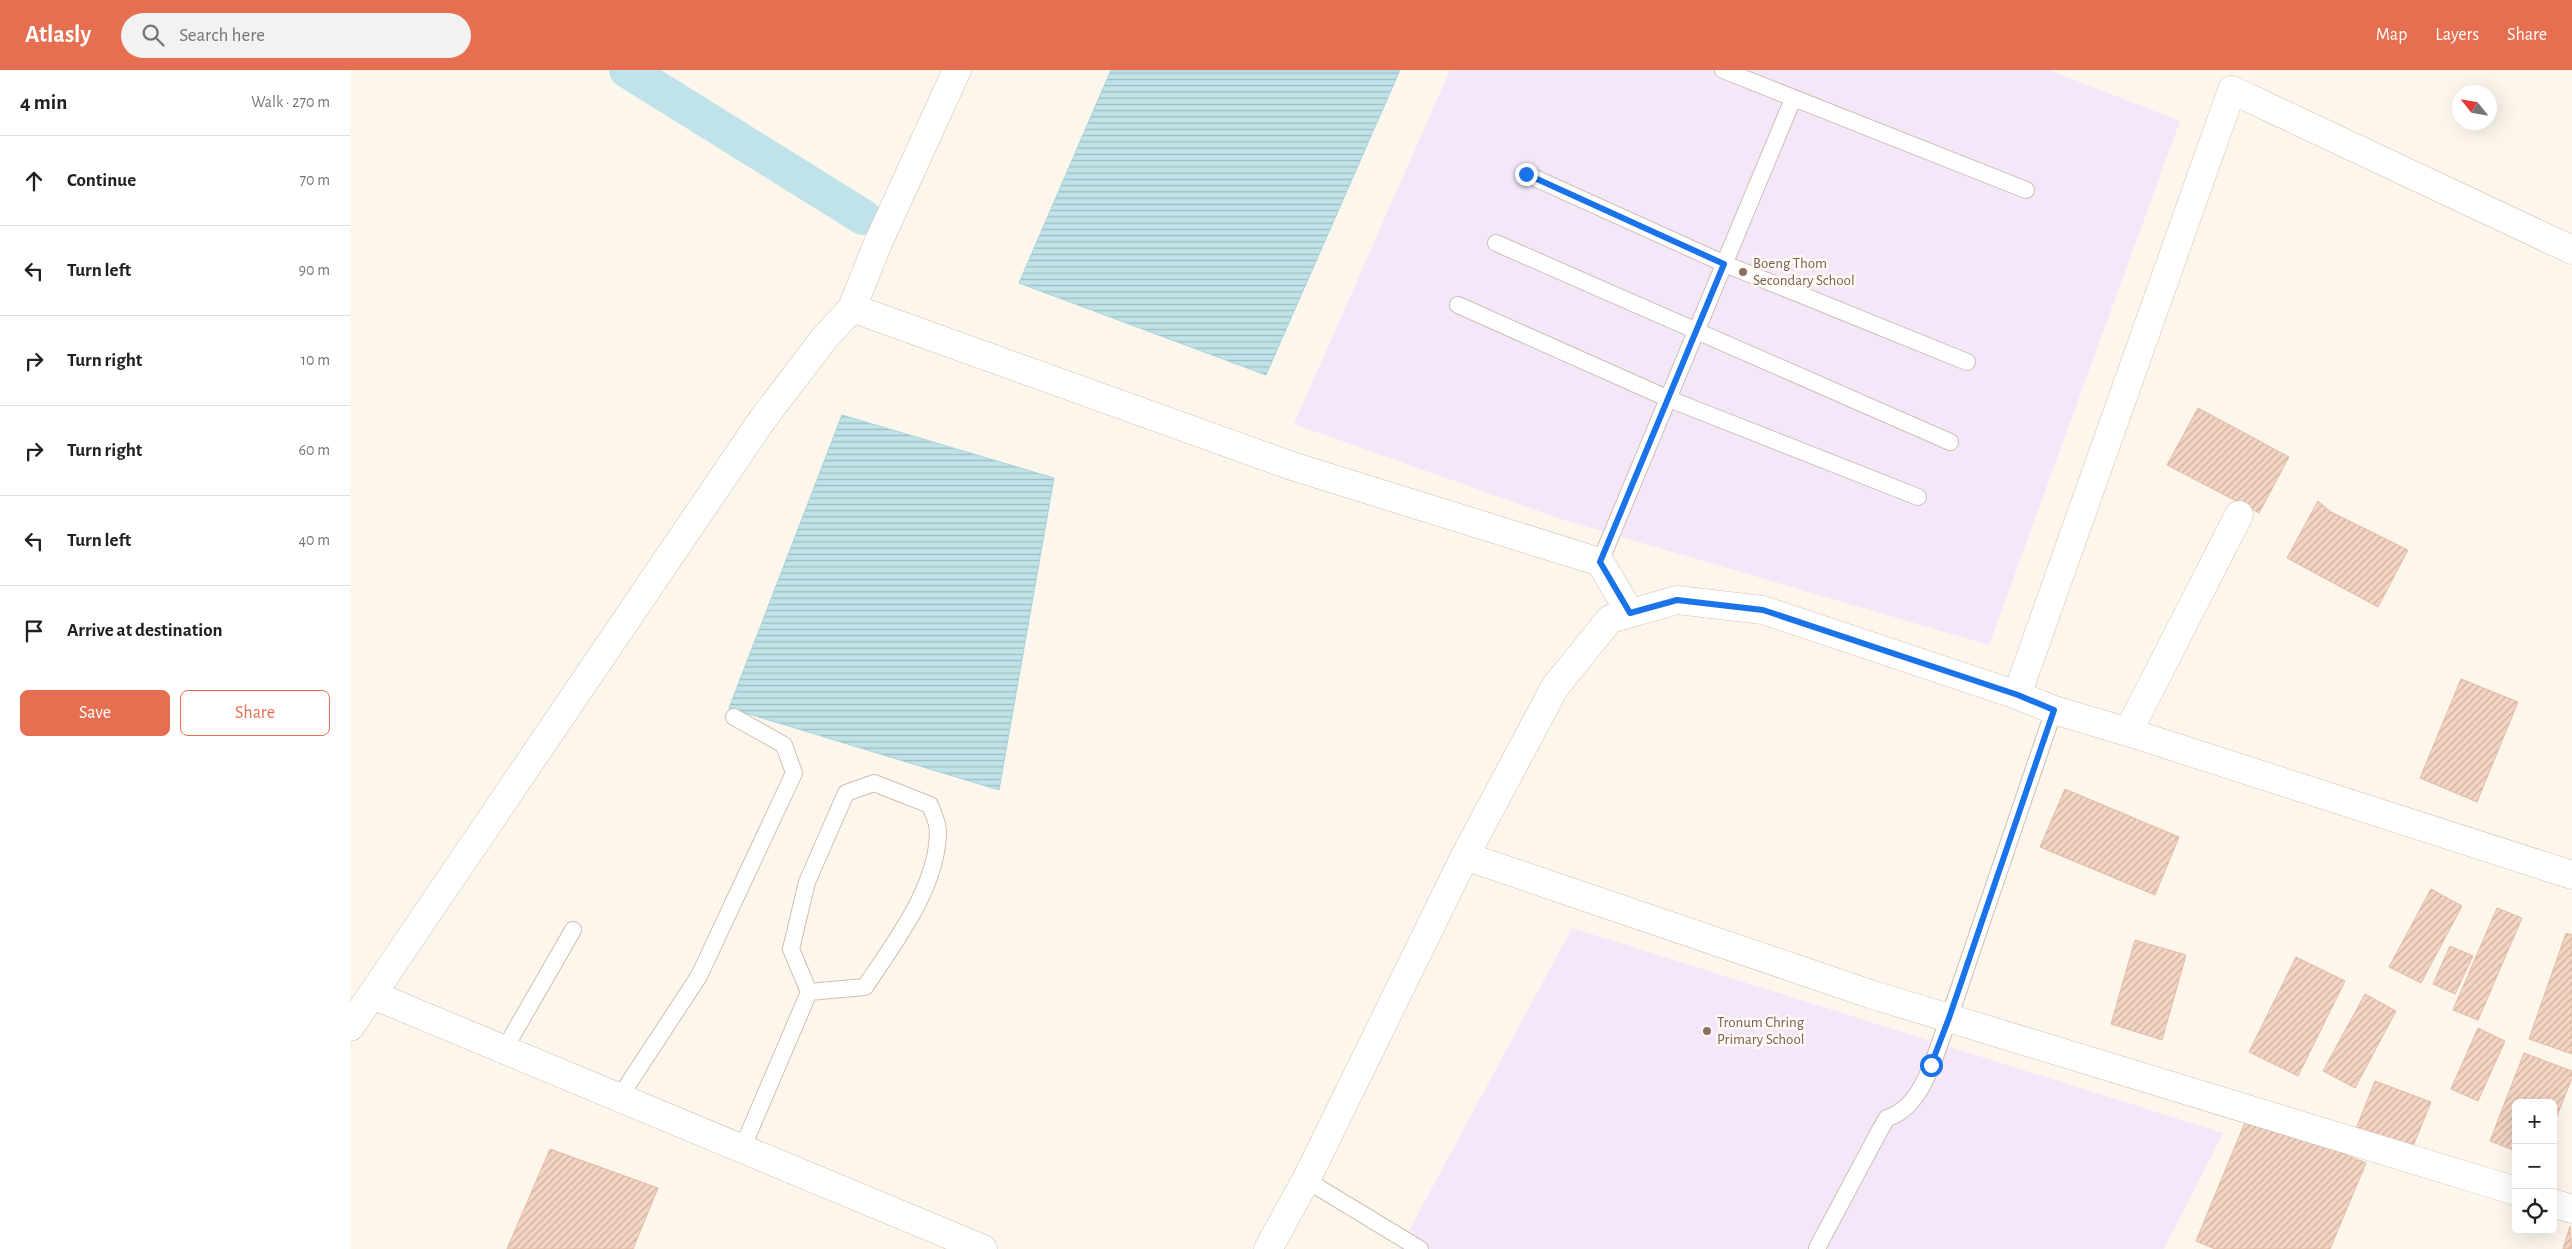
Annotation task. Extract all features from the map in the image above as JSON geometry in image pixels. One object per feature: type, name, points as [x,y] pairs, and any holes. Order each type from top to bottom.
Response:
[{"type":"street","points":[[350,1027],[762,420],[823,340],[852,308],[878,243],[958,70]]},
{"type":"street","points":[[2018,695],[2235,80],[2572,250]]},
{"type":"street","points":[[852,308],[1292,466],[1600,562],[1630,613]]},
{"type":"street","points":[[2128,732],[2239,515]]},
{"type":"street","points":[[1268,1249],[1306,1180],[1465,856],[1555,687],[1610,619],[1630,613],[1677,600],[1763,610],[2018,695],[2054,710],[2128,732],[2572,876]]},
{"type":"street","points":[[1465,856],[1870,994],[2512,1190]]},
{"type":"street","points":[[373,994],[983,1249]]},
{"type":"street","points":[[2557,1204],[2572,1209]]},
{"type":"lane","points":[[1723,70],[2026,190]]},
{"type":"lane","points":[[1600,562],[1793,99]]},
{"type":"lane","points":[[1526,174],[1724,264],[1967,362]]},
{"type":"lane","points":[[1496,243],[1950,442]]},
{"type":"lane","points":[[1458,305],[1669,399],[1918,497]]},
{"type":"lane","points":[[1817,1248],[1887,1118],[1898,1115],[1916,1097],[1949,1018],[2054,710]]},
{"type":"lane","points":[[619,1098],[699,976],[794,773],[784,745],[734,717]]},
{"type":"lane","points":[[742,1149],[809,992],[791,949],[807,882],[846,793],[874,783],[930,805],[938,830],[933,864],[915,910],[865,988],[809,992]]},
{"type":"lane","points":[[504,1050],[573,930]]},
{"type":"lane","points":[[1306,1180],[1420,1249]]},
{"type":"shaded area","name":"Boeng Thom Secondary School","points":[[1450,70],[2049,70],[2180,121],[1989,645],[1564,520],[1294,424]]},
{"type":"shaded area","name":"Tronum Chring Primary School","points":[[1572,928],[2223,1133],[2164,1249],[1399,1249]]},
{"type":"water","points":[[1111,70],[1400,70],[1266,375],[1019,283]]},
{"type":"water","points":[[842,415],[1054,478],[999,790],[729,708]]},
{"type":"building","points":[[2198,408],[2289,457],[2259,513],[2167,465]]},
{"type":"building","points":[[2318,501],[2331,512],[2408,550],[2378,607],[2287,558]]},
{"type":"building","points":[[2461,679],[2518,702],[2477,802],[2420,778]]},
{"type":"building","points":[[2065,789],[2179,837],[2155,895],[2040,847]]},
{"type":"building","points":[[2431,889],[2462,906],[2421,983],[2389,967]]},
{"type":"building","points":[[2497,908],[2522,918],[2478,1020],[2453,1010]]},
{"type":"building","points":[[2566,933],[2572,935],[2572,1054],[2529,1039]]},
{"type":"building","points":[[2135,940],[2186,955],[2162,1040],[2111,1024]]},
{"type":"building","points":[[2450,946],[2473,956],[2455,994],[2433,984]]},
{"type":"building","points":[[2296,957],[2345,981],[2298,1076],[2249,1052]]},
{"type":"building","points":[[2365,994],[2396,1011],[2355,1088],[2323,1071]]},
{"type":"building","points":[[2478,1028],[2505,1041],[2478,1101],[2451,1089]]},
{"type":"building","points":[[2524,1053],[2572,1071],[2572,1078],[2557,1116],[2557,1099],[2512,1099],[2512,1149],[2490,1141]]},
{"type":"building","points":[[2375,1081],[2431,1102],[2411,1151],[2356,1129]]},
{"type":"building","points":[[2248,1115],[2366,1163],[2330,1249],[2215,1249],[2196,1241]]},
{"type":"building","points":[[550,1149],[658,1188],[633,1249],[507,1249]]},
{"type":"building","points":[[2570,1226],[2572,1249],[2563,1249]]},
{"type":"waterway","points":[[627,70],[863,217]]},
{"type":"place","name":"Boeng Thom Secondary School","points":[[1743,272]]},
{"type":"place","name":"Tronum Chring Primary School","points":[[1707,1031]]},
{"type":"route","points":[[1526,174],[1724,264],[1600,562],[1630,613],[1677,600],[1763,610],[2018,695],[2054,710],[1949,1018],[1931,1065]]}]
